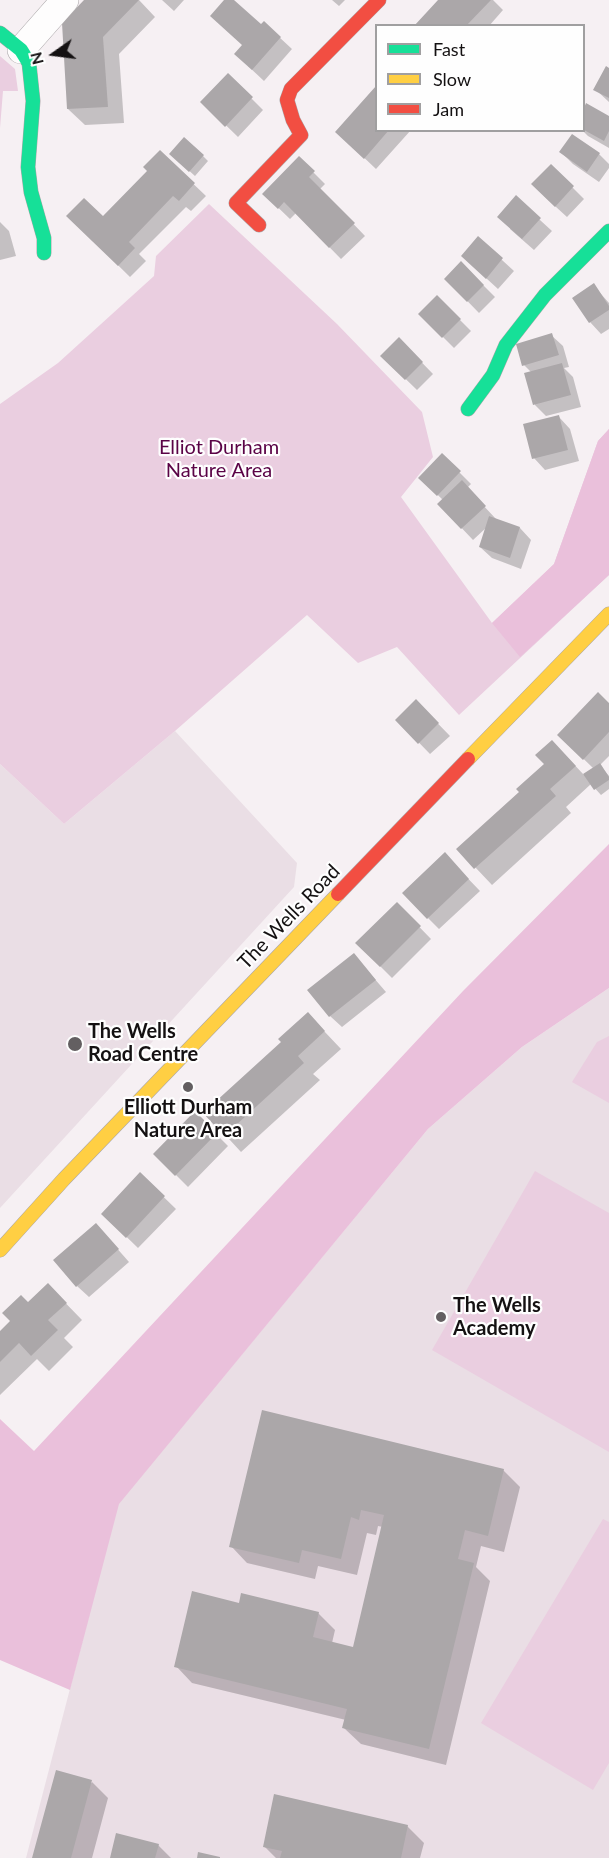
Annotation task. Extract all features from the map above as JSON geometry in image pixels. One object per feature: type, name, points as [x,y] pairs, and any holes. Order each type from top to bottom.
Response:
[{"type":"street","points":[[44,253],[44,238],[31,192],[28,167],[31,141],[32,80],[28,63],[10,42],[65,0]]},
{"type":"street","points":[[259,225],[236,203],[301,135],[293,120],[287,100],[291,88],[379,0]]},
{"type":"street","points":[[468,408],[493,375],[506,345],[545,295],[609,231]]},
{"type":"street","name":"The Wells Road","points":[[0,1250],[64,1179],[284,949],[609,614]]},
{"type":"shaded area","points":[[609,429],[609,575],[520,657],[492,623],[554,564],[598,441]]},
{"type":"shaded area","name":"The Wells Road Centre","points":[[175,731],[297,863],[294,887],[0,1208],[0,764],[64,824]]},
{"type":"shaded area","points":[[609,844],[609,988],[522,1047],[428,1129],[119,1504],[70,1690],[0,1660],[0,1419],[34,1451],[463,991]]},
{"type":"shaded area","name":"The Wells Academy","points":[[609,988],[609,1858],[26,1858],[118,1504],[428,1129],[522,1047]]},
{"type":"green space","points":[[0,56],[15,69],[18,91],[3,91],[0,128]]},
{"type":"green space","name":"Elliot Durham Nature Area","points":[[209,204],[337,324],[422,412],[433,457],[401,497],[492,623],[554,564],[598,441],[609,429],[609,575],[459,715],[397,647],[358,663],[307,615],[175,731],[64,824],[0,764],[0,404],[58,363],[154,276],[156,256]]},
{"type":"green space","points":[[609,1036],[609,1103],[572,1082],[597,1042]]},
{"type":"green space","points":[[535,1171],[609,1213],[609,1452],[432,1350]]},
{"type":"green space","points":[[603,1519],[609,1522],[609,1763],[593,1790],[481,1723]]},
{"type":"building","points":[[84,0],[139,0],[103,37],[108,107],[67,109],[62,23]]},
{"type":"building","points":[[224,0],[234,0],[261,24],[264,21],[281,37],[252,70],[234,54],[242,45],[210,16]]},
{"type":"building","points":[[438,0],[491,0],[468,24],[416,24]]},
{"type":"building","points":[[606,66],[609,68],[609,98],[593,90]]},
{"type":"building","points":[[228,73],[253,97],[225,127],[200,102]]},
{"type":"building","points":[[375,87],[375,132],[387,132],[364,159],[335,132]]},
{"type":"building","points":[[586,103],[609,116],[609,131],[604,141],[585,131]]},
{"type":"building","points":[[572,134],[600,153],[587,172],[559,152]]},
{"type":"building","points":[[184,137],[204,155],[189,172],[169,154]]},
{"type":"building","points":[[160,150],[195,183],[179,201],[173,196],[129,242],[135,248],[118,266],[66,216],[84,198],[103,216],[147,171],[143,167]]},
{"type":"building","points":[[299,156],[315,171],[309,177],[355,223],[329,248],[284,202],[278,209],[262,194]]},
{"type":"building","points":[[551,164],[574,186],[555,207],[531,184]]},
{"type":"building","points":[[516,195],[541,218],[522,239],[497,217]]},
{"type":"building","points":[[478,236],[503,258],[486,279],[461,256]]},
{"type":"building","points":[[461,261],[484,285],[467,302],[444,279]]},
{"type":"building","points":[[594,283],[609,306],[609,310],[589,323],[572,298]]},
{"type":"building","points":[[437,295],[461,319],[442,338],[418,314]]},
{"type":"building","points":[[552,333],[559,355],[522,366],[516,344]]},
{"type":"building","points":[[399,337],[423,362],[405,380],[380,356]]},
{"type":"building","points":[[562,363],[571,395],[533,405],[524,373]]},
{"type":"building","points":[[559,415],[568,450],[532,459],[523,424]]},
{"type":"building","points":[[442,453],[461,471],[437,496],[418,478]]},
{"type":"building","points":[[462,480],[486,506],[461,529],[437,504]]},
{"type":"building","points":[[489,516],[520,527],[510,558],[479,547]]},
{"type":"building","points":[[598,692],[609,703],[609,732],[583,760],[557,735]]},
{"type":"building","points":[[416,699],[439,723],[418,744],[395,720]]},
{"type":"building","points":[[552,740],[576,766],[550,789],[556,796],[474,869],[456,849],[519,792],[516,789],[544,764],[535,755]]},
{"type":"building","points":[[600,763],[609,780],[594,790],[583,774]]},
{"type":"building","points":[[445,852],[469,879],[427,919],[402,893]]},
{"type":"building","points":[[397,902],[421,926],[380,967],[355,943]]},
{"type":"building","points":[[354,953],[376,980],[329,1017],[307,990]]},
{"type":"building","points":[[308,1012],[325,1031],[298,1056],[304,1063],[224,1136],[203,1113],[281,1042],[278,1039]]},
{"type":"building","points":[[195,1111],[217,1133],[175,1176],[153,1154]]},
{"type":"building","points":[[140,1172],[165,1196],[126,1238],[101,1214]]},
{"type":"building","points":[[96,1223],[119,1249],[76,1287],[53,1260]]},
{"type":"building","points":[[48,1283],[67,1303],[48,1320],[58,1330],[31,1356],[19,1343],[0,1362],[0,1331],[10,1321],[2,1313],[21,1295],[28,1302]]},
{"type":"building","points":[[262,1410],[504,1469],[488,1536],[465,1530],[458,1559],[474,1563],[429,1749],[342,1728],[347,1709],[174,1667],[192,1591],[239,1603],[241,1593],[319,1612],[313,1637],[353,1647],[384,1515],[361,1510],[359,1520],[351,1517],[341,1559],[302,1550],[299,1563],[229,1547]]},
{"type":"building","points":[[56,1770],[92,1780],[71,1858],[32,1858]]},
{"type":"building","points":[[274,1794],[408,1825],[401,1858],[280,1858],[282,1851],[263,1847]]},
{"type":"building","points":[[116,1833],[159,1844],[155,1858],[110,1858]]},
{"type":"building","points":[[198,1852],[220,1857],[220,1858],[197,1858]]},
{"type":"traffic: fast","points":[[0,33],[21,50],[29,63],[33,101],[28,167],[31,192],[44,238],[44,253]]},
{"type":"traffic: fast","points":[[468,409],[493,375],[506,345],[545,295],[609,231]]},
{"type":"traffic: slow","points":[[468,759],[609,614]]},
{"type":"traffic: slow","points":[[0,1250],[64,1179],[338,894]]},
{"type":"traffic: jam","points":[[259,225],[236,203],[301,135],[293,120],[287,100],[291,89],[379,0]]},
{"type":"traffic: jam","points":[[338,894],[468,759]]},
{"type":"place","name":"The Wells Road Centre","points":[[75,1044]]},
{"type":"place","name":"Elliott Durham Nature Area","points":[[188,1087]]},
{"type":"place","name":"The Wells Academy","points":[[441,1317]]}]
